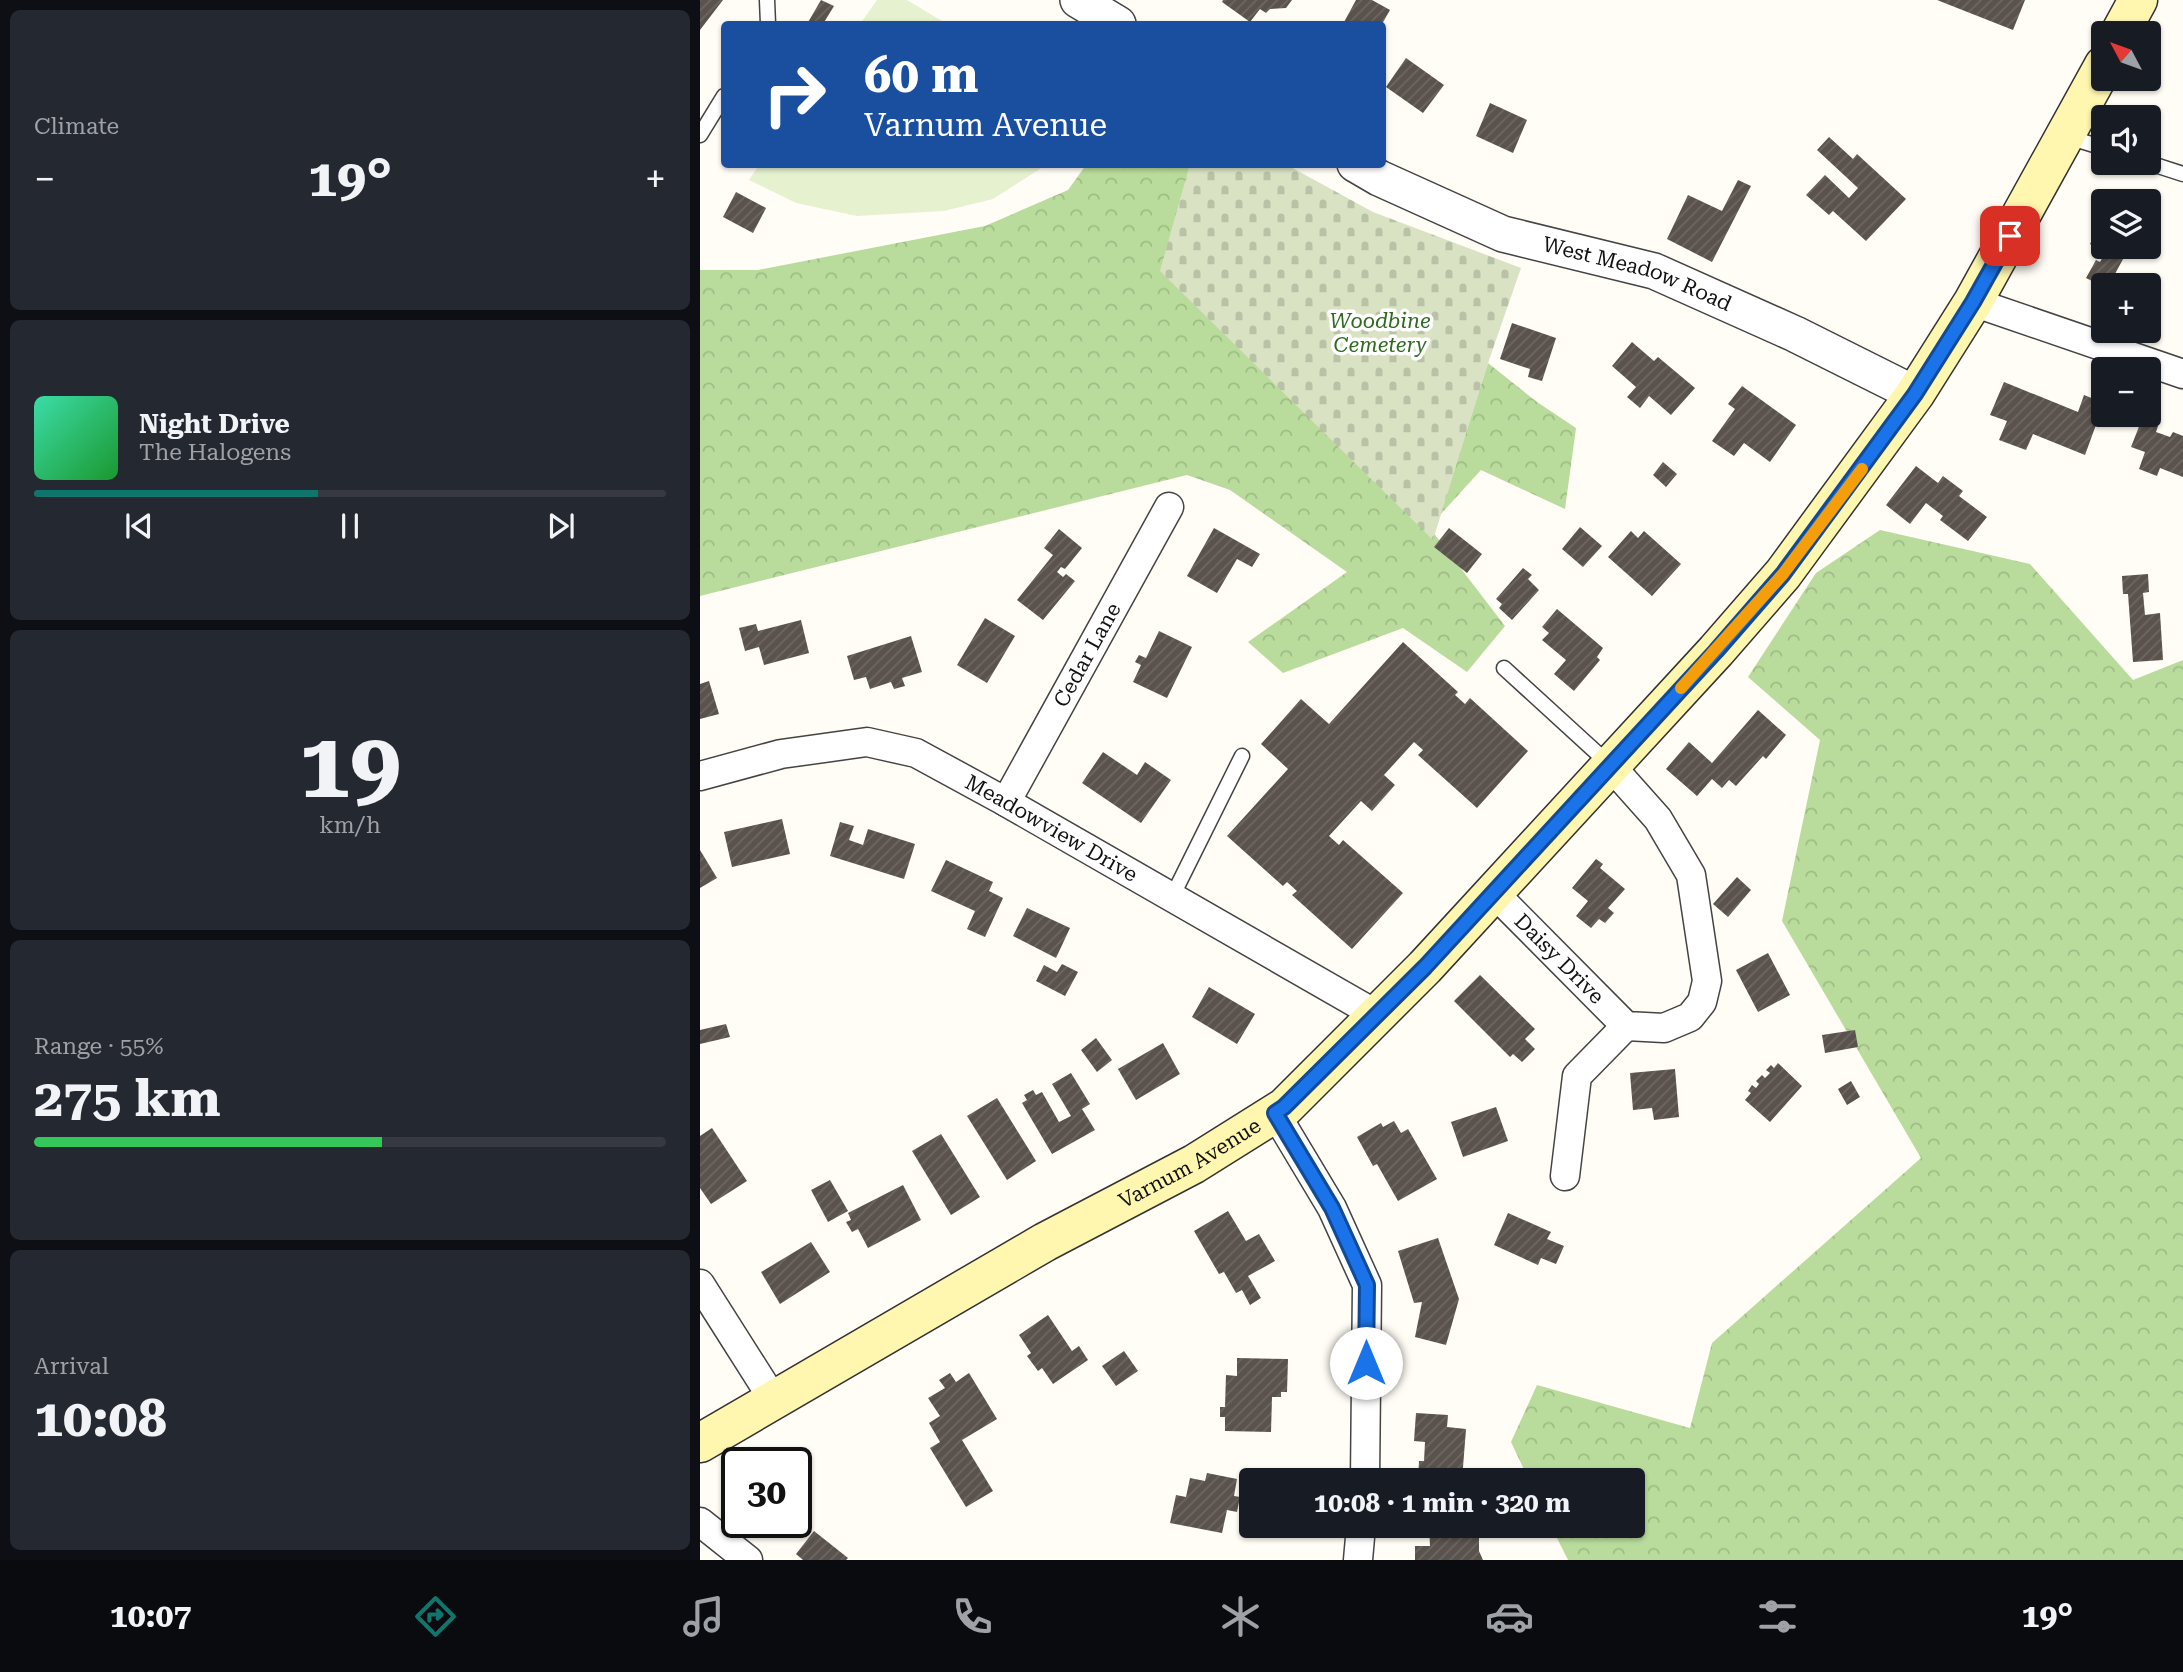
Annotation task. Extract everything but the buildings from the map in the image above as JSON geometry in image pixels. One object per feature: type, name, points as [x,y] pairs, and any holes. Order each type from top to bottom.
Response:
[{"type":"main road","points":[[2127,21],[2138,0]]},
{"type":"main road","name":"Varnum Avenue","points":[[700,1443],[1045,1242],[1194,1164],[1284,1107],[1425,967],[1609,764],[1716,651],[1783,574],[1915,394],[1973,302],[2091,88]]},
{"type":"street","points":[[1078,0],[1113,21]]},
{"type":"street","name":"West Meadow Road","points":[[1362,168],[1503,234],[1654,271],[1795,334],[1915,394]]},
{"type":"street","points":[[1973,302],[2183,374]]},
{"type":"street","name":"Cedar Lane","points":[[1006,802],[1168,507]]},
{"type":"street","name":"Meadowview Drive","points":[[700,776],[781,754],[867,742],[916,753],[1377,1015]]},
{"type":"street","points":[[1565,1175],[1577,1076],[1626,1026],[1664,1028],[1690,1017],[1702,1002],[1707,981],[1691,874],[1658,819],[1609,764]]},
{"type":"street","name":"Daisy Drive","points":[[1493,892],[1626,1026]]},
{"type":"street","points":[[1275,1113],[1332,1208],[1367,1285],[1364,1468]]},
{"type":"street","points":[[700,1284],[773,1399]]},
{"type":"street","points":[[700,1522],[748,1560]]},
{"type":"street","points":[[1358,1560],[1360,1538]]},
{"type":"lane","points":[[767,0],[768,21]]},
{"type":"lane","points":[[700,135],[721,101]]},
{"type":"lane","points":[[2064,136],[2091,144]]},
{"type":"lane","points":[[2161,167],[2183,174]]},
{"type":"lane","points":[[1504,668],[1609,764]]},
{"type":"lane","points":[[1172,897],[1242,755]]},
{"type":"green space","points":[[877,0],[907,0],[942,21],[862,21]]},
{"type":"green space","points":[[757,168],[1041,168],[993,199],[944,211],[857,216],[796,203],[749,180]]},
{"type":"green space","points":[[1084,168],[1189,168],[1161,271],[1456,463],[1488,363],[1537,402],[1576,428],[1565,509],[1481,470],[1429,527],[1505,626],[1467,672],[1403,628],[1283,673],[1248,642],[1347,572],[1230,490],[1187,475],[700,596],[700,270],[758,270],[985,226],[1068,190]]},
{"type":"green space","name":"Woodbine Cemetery","points":[[1189,168],[1292,168],[1373,212],[1521,268],[1488,363],[1433,540],[1160,271]]},
{"type":"green space","points":[[1880,530],[2030,564],[2133,680],[2183,660],[2183,1560],[1568,1560],[1557,1538],[1645,1538],[1645,1468],[1523,1468],[1511,1442],[1537,1385],[1690,1428],[1712,1343],[1921,1158],[1782,921],[1820,740],[1748,677],[1816,573]]},
{"type":"slow traffic","points":[[1681,688],[1783,574],[1862,469]]},
{"type":"route","points":[[1366,1363],[1367,1285],[1332,1208],[1275,1113],[1425,967],[1609,764],[1716,651],[1783,574],[1915,394],[1973,302],[2010,236]]}]
